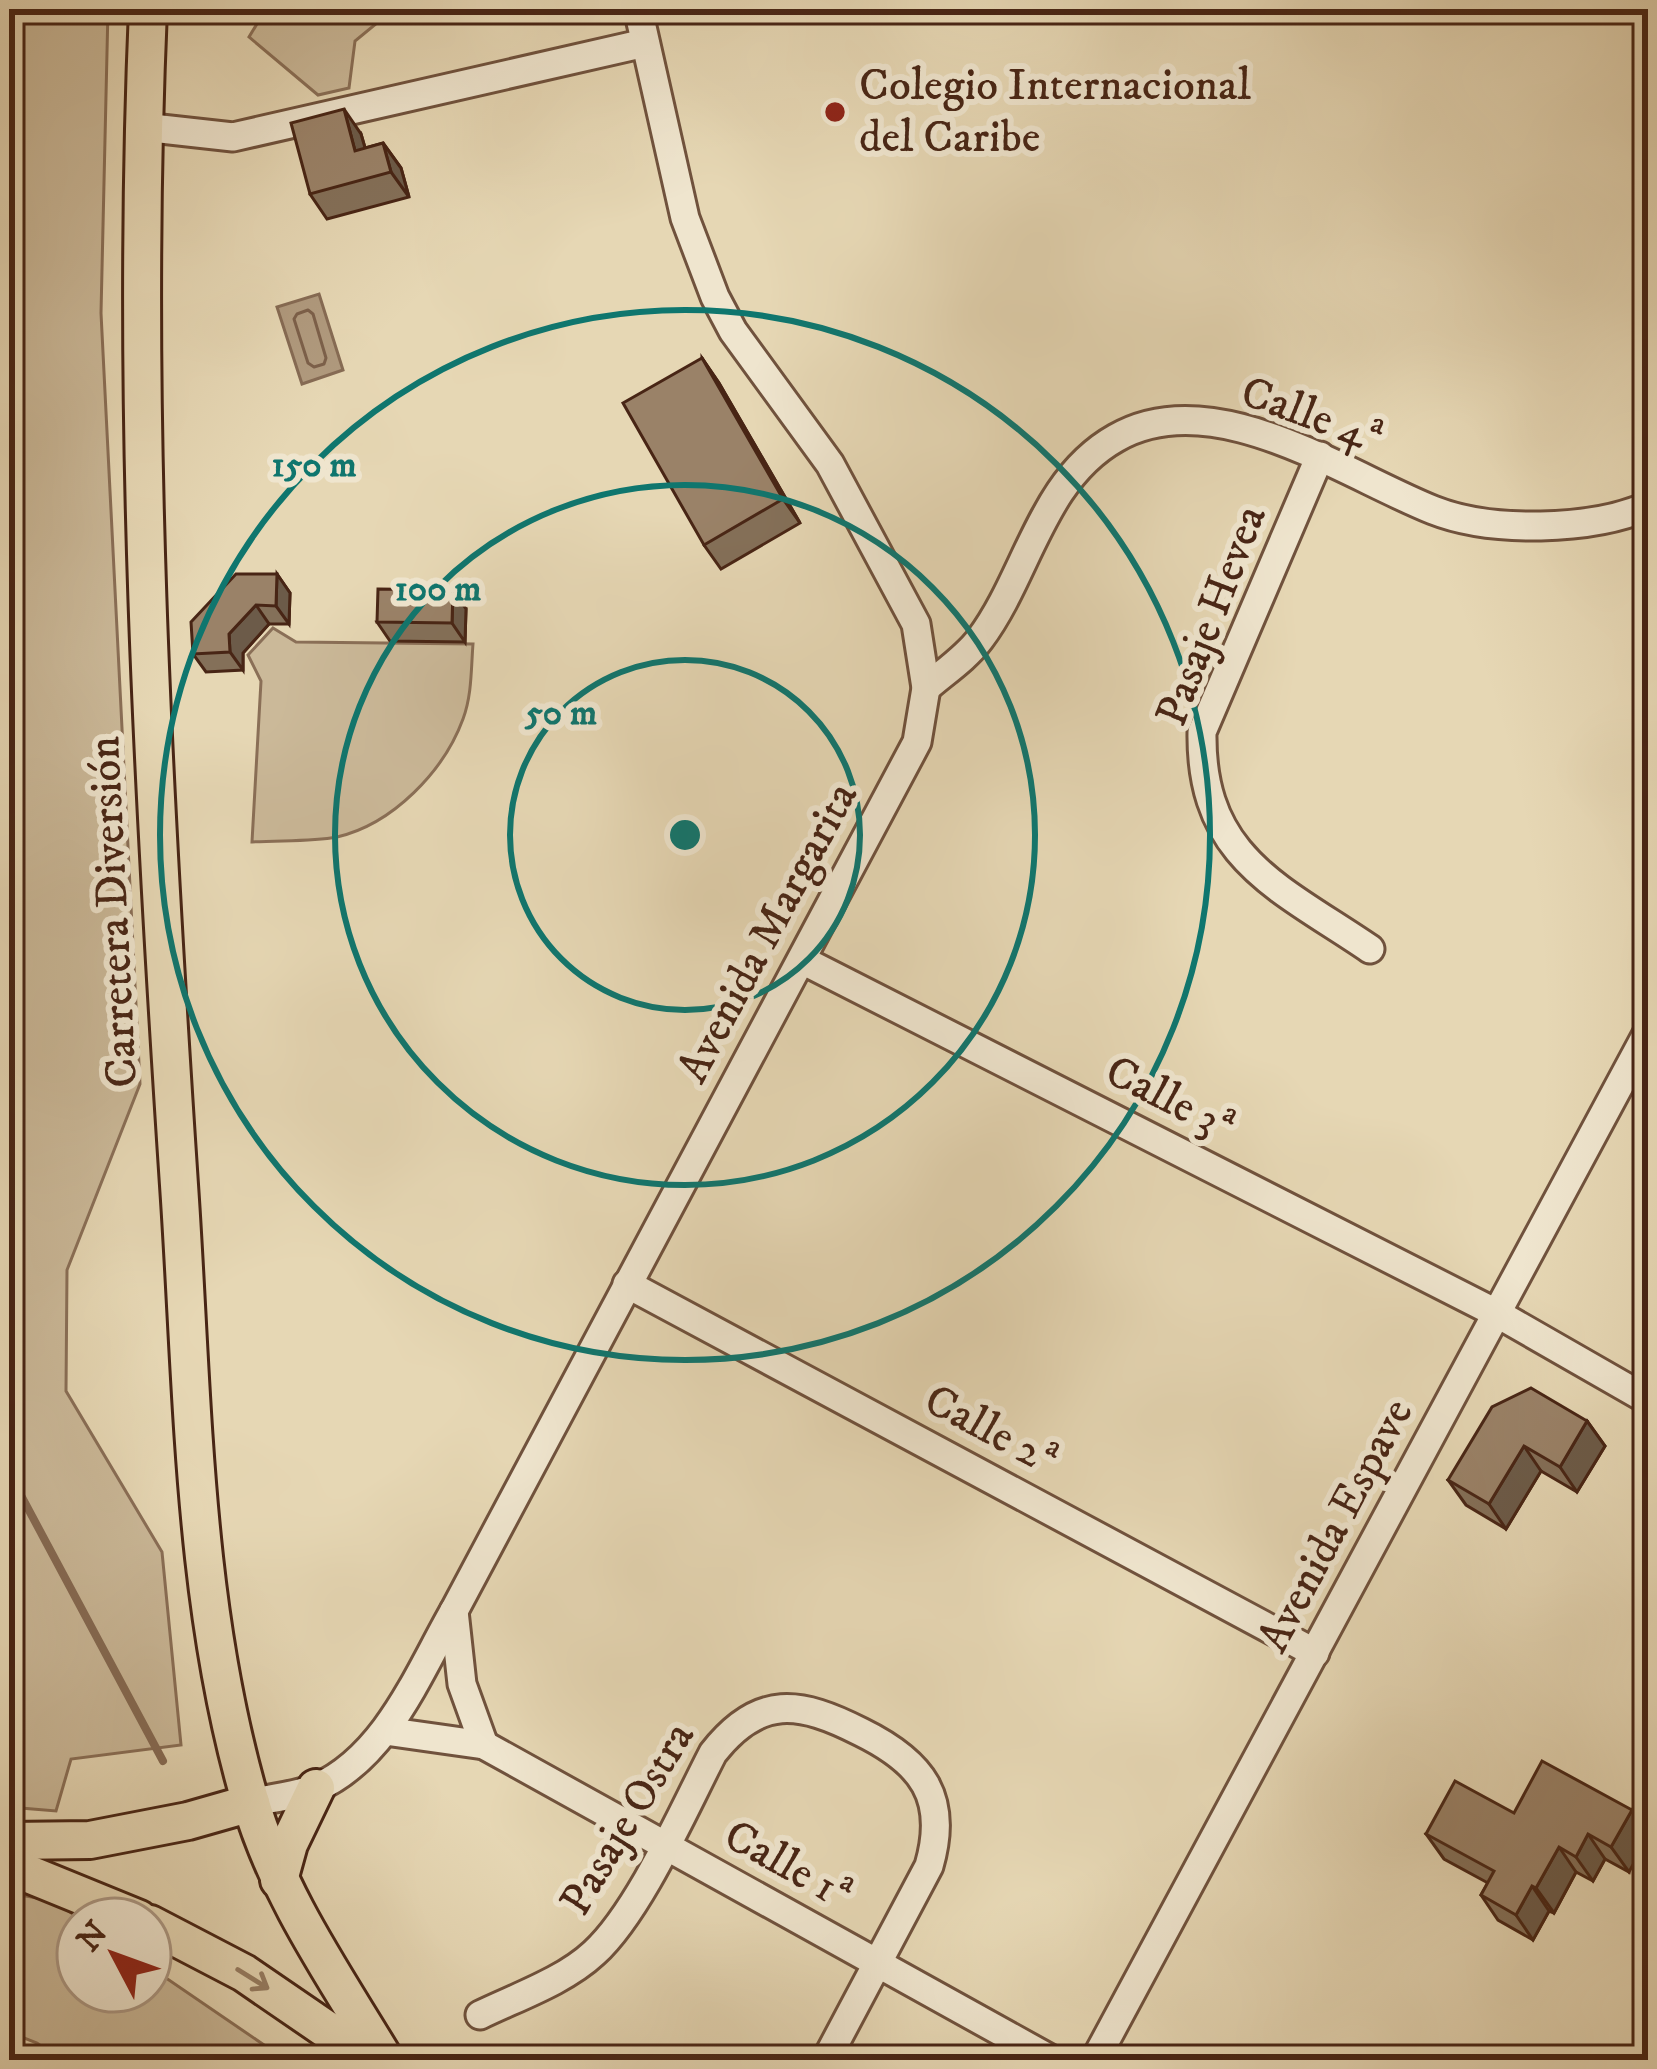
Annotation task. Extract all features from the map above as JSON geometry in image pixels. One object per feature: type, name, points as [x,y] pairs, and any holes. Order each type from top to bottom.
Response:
[{"type":"main road","name":"Carretera Diversión","points":[[148,9],[141,479],[155,822],[206,1561],[222,1690],[251,1803],[298,1922]]},
{"type":"main road","points":[[279,1880],[289,1844],[316,1788]]},
{"type":"main road","points":[[9,1841],[90,1840],[251,1803]]},
{"type":"main road","points":[[9,1866],[80,1895]]},
{"type":"main road","points":[[298,1922],[301,1976],[318,2023]]},
{"type":"main road","points":[[298,1922],[385,2060]]},
{"type":"main road","points":[[174,1937],[244,1973],[371,2060]]},
{"type":"street","name":"Avenida Margarita","points":[[251,1803],[316,1788],[358,1759],[385,1731],[454,1611],[917,742],[926,688],[916,624],[840,482],[733,331],[715,297],[685,218],[638,9]]},
{"type":"street","points":[[143,127],[233,136],[645,43]]},
{"type":"street","name":"Calle 4ª","points":[[926,688],[979,640],[1058,494],[1084,461],[1117,436],[1156,422],[1197,420],[1240,429],[1320,456],[1437,512],[1486,522],[1535,526],[1590,521],[1648,506]]},
{"type":"street","name":"Pasaje Hevea","points":[[1320,456],[1202,732],[1202,764],[1216,819],[1234,850],[1257,872],[1370,949]]},
{"type":"street","name":"Calle 3ª","points":[[803,961],[1498,1314],[1648,1400]]},
{"type":"street","name":"Avenida Espave","points":[[1095,2060],[1648,1031]]},
{"type":"street","name":"Calle 2ª","points":[[627,1284],[1315,1652]]},
{"type":"street","points":[[385,1731],[484,1745],[462,1684],[454,1611]]},
{"type":"street","name":"Pasaje Ostra","points":[[479,2015],[568,1972],[593,1954],[617,1927],[713,1753],[731,1730],[752,1715],[803,1708],[828,1715],[885,1744],[918,1771],[931,1792],[937,1816],[937,1841],[929,1866],[826,2060]]},
{"type":"street","name":"Calle 1ª","points":[[484,1745],[1052,2060]]},
{"type":"shaded area","points":[[9,9],[108,9],[101,313],[140,1084],[67,1270],[66,1391],[162,1552],[181,1745],[71,1759],[56,1811],[9,1807]]},
{"type":"shaded area","points":[[266,9],[394,9],[355,41],[349,88],[318,95],[249,37]]},
{"type":"shaded area","points":[[273,628],[296,642],[473,644],[466,710],[443,758],[414,793],[358,830],[327,839],[252,842],[261,681],[248,655]]},
{"type":"shaded area","points":[[9,1893],[54,1901],[54,2015],[174,2015],[174,1983],[286,2060],[61,2060],[9,2032]]},
{"type":"water","points":[[319,294],[343,370],[302,384],[277,307]]},
{"type":"building","points":[[344,109],[355,151],[383,143],[391,172],[310,194],[291,123]]},
{"type":"building","points":[[702,358],[783,499],[704,545],[623,403]]},
{"type":"building","points":[[236,574],[277,574],[276,606],[256,605],[229,634],[230,652],[193,654],[191,622]]},
{"type":"building","points":[[378,589],[453,590],[452,623],[377,622]]},
{"type":"building","points":[[1531,1388],[1587,1421],[1560,1467],[1524,1446],[1489,1504],[1448,1480],[1492,1407]]},
{"type":"building","points":[[1542,1761],[1632,1810],[1611,1847],[1588,1834],[1576,1857],[1559,1847],[1516,1915],[1481,1895],[1494,1871],[1426,1834],[1455,1781],[1514,1813]]},
{"type":"waterway","points":[[9,1473],[163,1761]]},
{"type":"place","name":"Colegio Internacional del Caribe","points":[[835,112]]}]
